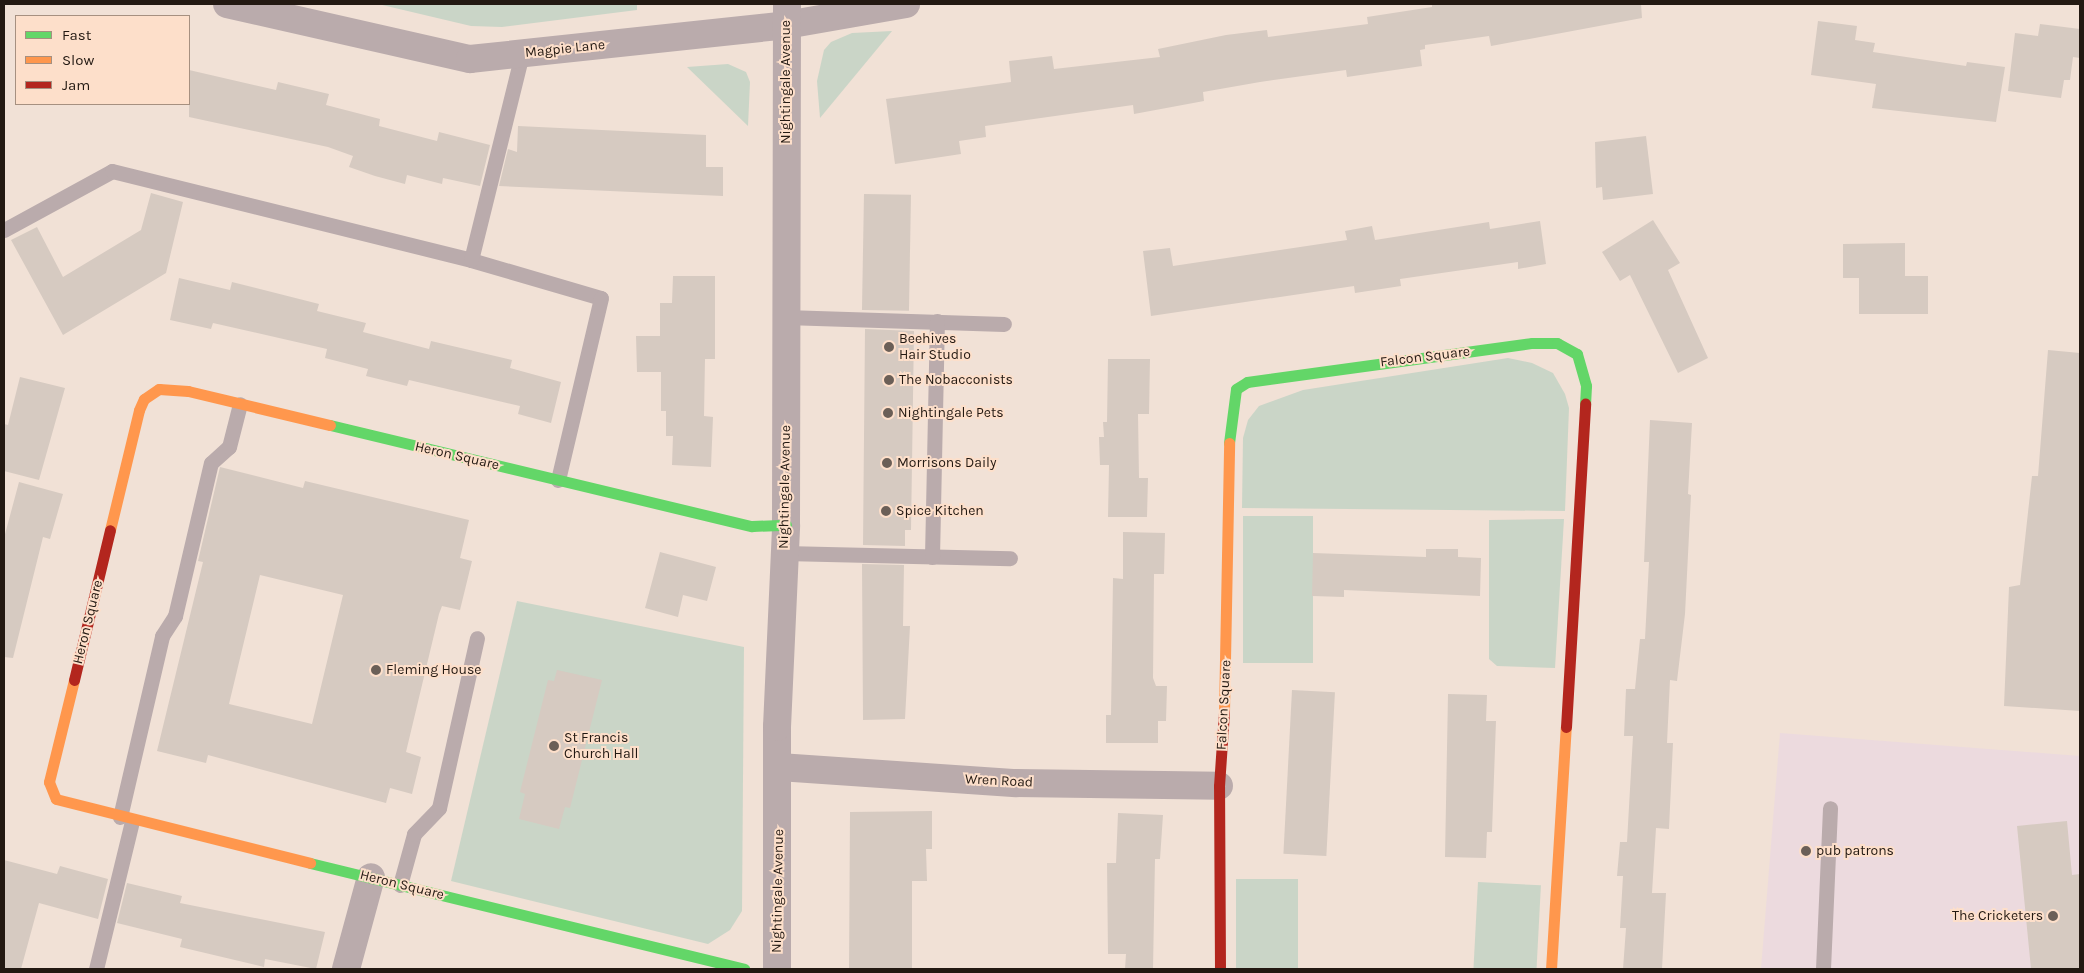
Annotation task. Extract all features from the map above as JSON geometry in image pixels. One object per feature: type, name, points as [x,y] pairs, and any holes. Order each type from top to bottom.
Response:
[{"type":"street","name":"Magpie Lane","points":[[227,4],[470,59],[522,54],[786,14],[906,4]]},
{"type":"street","name":"Nightingale Avenue","points":[[777,969],[779,767],[776,744],[786,525],[786,14]]},
{"type":"street","name":"Falcon Square","points":[[1220,969],[1219,786],[1226,671],[1229,413],[1236,389],[1246,382],[1264,378],[1532,343],[1565,346],[1581,360],[1586,386],[1551,969]]},
{"type":"street","name":"Heron Square","points":[[744,969],[62,802],[52,794],[49,782],[139,410],[144,398],[159,389],[179,389],[752,526],[786,525]]},
{"type":"street","name":"Wren Road","points":[[779,767],[1016,783],[1219,786]]},
{"type":"street","points":[[346,969],[371,877]]},
{"type":"lane","points":[[471,260],[522,54]]},
{"type":"lane","points":[[4,230],[112,171],[471,260],[601,298],[558,480]]},
{"type":"lane","points":[[785,317],[1004,324]]},
{"type":"lane","points":[[932,557],[938,321]]},
{"type":"lane","points":[[96,969],[162,636],[174,616],[211,463],[229,447],[240,404]]},
{"type":"lane","points":[[784,553],[1010,558]]},
{"type":"lane","points":[[400,885],[414,834],[440,808],[477,638]]},
{"type":"lane","points":[[1823,969],[1830,808]]},
{"type":"shaded area","points":[[1780,733],[2080,756],[2080,969],[1761,969]]},
{"type":"green space","points":[[378,4],[637,4],[637,10],[502,27],[471,26]]},
{"type":"green space","points":[[892,31],[820,118],[817,81],[824,50],[831,42],[852,33]]},
{"type":"green space","points":[[728,64],[746,72],[750,82],[748,126],[687,67]]},
{"type":"green space","points":[[1508,358],[1532,363],[1553,373],[1565,394],[1569,408],[1565,511],[1242,508],[1243,438],[1248,420],[1259,406],[1303,390]]},
{"type":"green space","points":[[1243,516],[1313,516],[1313,663],[1243,663]]},
{"type":"green space","points":[[1564,519],[1555,668],[1497,666],[1489,659],[1489,520]]},
{"type":"green space","points":[[517,601],[744,647],[742,911],[730,930],[708,944],[451,881]]},
{"type":"green space","points":[[1236,879],[1298,879],[1298,969],[1236,969]]},
{"type":"green space","points":[[1478,882],[1541,885],[1537,969],[1473,969]]},
{"type":"building","points":[[1432,4],[1641,4],[1642,18],[1491,46],[1489,36],[1425,45],[1425,49],[1420,50],[1422,66],[1347,77],[1346,70],[1260,82],[1203,92],[1204,101],[1134,114],[1133,105],[985,126],[986,137],[959,141],[961,154],[895,164],[886,99],[1011,82],[1009,61],[1052,56],[1054,69],[1160,57],[1158,49],[1226,35],[1267,30],[1268,37],[1368,24],[1367,17],[1432,7]]},
{"type":"building","points":[[1818,21],[1857,26],[1855,40],[1875,43],[1873,52],[1966,66],[1967,62],[2005,67],[1996,122],[1872,108],[1876,84],[1811,75]]},
{"type":"building","points":[[2040,24],[2080,29],[2080,58],[2073,57],[2070,80],[2064,80],[2061,98],[2008,91],[2015,33],[2038,36]]},
{"type":"building","points":[[190,70],[276,90],[278,82],[329,94],[326,105],[380,119],[379,126],[437,141],[439,132],[490,145],[480,186],[443,178],[442,184],[407,175],[405,184],[349,167],[353,156],[328,147],[189,117]]},
{"type":"building","points":[[518,126],[706,135],[706,167],[723,167],[723,196],[499,186],[508,149],[517,152]]},
{"type":"building","points":[[1646,136],[1653,194],[1603,200],[1602,187],[1596,188],[1595,142]]},
{"type":"building","points":[[151,193],[183,202],[166,273],[63,335],[11,240],[37,227],[63,277],[141,230]]},
{"type":"building","points":[[864,194],[911,195],[909,311],[862,310]]},
{"type":"building","points":[[1653,220],[1680,263],[1668,270],[1708,358],[1678,373],[1630,275],[1620,281],[1602,252]]},
{"type":"building","points":[[1540,221],[1546,264],[1518,269],[1518,262],[1400,279],[1401,286],[1355,293],[1354,286],[1151,316],[1143,251],[1170,248],[1173,266],[1347,240],[1345,231],[1372,226],[1375,240],[1489,222],[1490,229]]},
{"type":"building","points":[[1905,243],[1905,276],[1928,276],[1928,314],[1859,314],[1859,278],[1843,278],[1843,244]]},
{"type":"building","points":[[673,276],[715,276],[715,359],[705,359],[704,416],[713,417],[711,467],[672,465],[673,436],[666,436],[666,411],[661,411],[661,372],[637,372],[636,336],[660,336],[660,303],[672,303]]},
{"type":"building","points":[[179,278],[230,290],[232,282],[319,304],[317,311],[366,323],[363,332],[429,349],[431,341],[512,360],[510,368],[561,382],[551,423],[518,414],[520,406],[409,380],[407,386],[366,376],[368,369],[325,358],[327,349],[213,323],[211,329],[170,320]]},
{"type":"building","points":[[865,329],[914,331],[911,530],[905,530],[905,546],[863,545]]},
{"type":"building","points":[[2048,350],[2080,353],[2080,711],[2004,706],[2009,587],[2020,585],[2032,476],[2038,476]]},
{"type":"building","points":[[1108,359],[1150,359],[1149,414],[1138,414],[1139,478],[1148,478],[1147,517],[1108,517],[1109,465],[1100,465],[1099,437],[1104,437],[1103,422],[1107,422]]},
{"type":"building","points":[[20,377],[65,388],[39,480],[4,471],[4,424],[8,425]]},
{"type":"building","points":[[1650,420],[1692,423],[1688,494],[1691,495],[1685,614],[1677,681],[1670,680],[1667,743],[1673,743],[1669,829],[1656,828],[1652,893],[1666,893],[1662,969],[1623,969],[1626,928],[1620,928],[1623,876],[1617,876],[1620,842],[1627,842],[1633,736],[1624,736],[1626,689],[1635,689],[1640,639],[1645,639],[1649,562],[1644,562]]},
{"type":"building","name":"Fleming House","points":[[220,467],[303,488],[305,481],[469,520],[460,558],[472,561],[460,610],[442,606],[406,752],[421,757],[412,794],[390,788],[386,803],[208,755],[206,763],[157,751],[203,562],[198,561]],"holes":[[[260,575],[343,595],[312,724],[229,704]]]},
{"type":"building","points":[[19,482],[63,494],[50,539],[43,537],[13,658],[4,657],[4,538]]},
{"type":"building","points":[[1123,532],[1165,533],[1164,574],[1154,574],[1153,678],[1156,686],[1167,686],[1166,721],[1158,721],[1158,743],[1106,743],[1106,715],[1111,715],[1113,578],[1123,579]]},
{"type":"building","points":[[1426,549],[1458,549],[1458,557],[1481,558],[1480,596],[1344,590],[1344,597],[1312,596],[1313,553],[1426,557]]},
{"type":"building","points":[[660,552],[716,567],[707,601],[683,595],[678,617],[645,608]]},
{"type":"building","points":[[862,564],[904,565],[903,626],[910,626],[905,719],[863,720]]},
{"type":"building","name":"St Francis Church Hall","points":[[557,670],[602,680],[570,808],[565,807],[559,829],[519,819],[525,794],[520,792],[548,680],[554,681]]},
{"type":"building","points":[[1292,690],[1335,692],[1326,856],[1283,854]]},
{"type":"building","points":[[1448,694],[1487,695],[1486,721],[1496,721],[1492,832],[1487,832],[1486,858],[1445,857]]},
{"type":"building","points":[[932,811],[932,849],[926,849],[927,881],[912,881],[912,969],[849,969],[850,812]]},
{"type":"building","points":[[1118,813],[1163,815],[1160,859],[1155,859],[1153,969],[1125,969],[1126,954],[1108,954],[1107,863],[1116,863]]},
{"type":"building","name":"The Cricketers","points":[[2067,821],[2072,875],[2080,874],[2080,969],[2031,969],[2017,826]]},
{"type":"building","points":[[4,860],[57,874],[60,866],[108,879],[98,919],[39,903],[21,969],[4,969]]},
{"type":"building","points":[[127,883],[182,896],[180,903],[325,932],[316,969],[265,959],[264,967],[180,947],[182,939],[117,923]]},
{"type":"traffic: fast","points":[[1229,443],[1236,389],[1247,382],[1532,343],[1557,343],[1577,354],[1586,386],[1585,404]]},
{"type":"traffic: fast","points":[[330,425],[752,526],[786,525]]},
{"type":"traffic: fast","points":[[310,863],[744,969]]},
{"type":"traffic: slow","points":[[110,530],[139,410],[144,399],[159,389],[188,391],[330,425]]},
{"type":"traffic: slow","points":[[1224,712],[1229,443]]},
{"type":"traffic: slow","points":[[74,680],[49,782],[56,799],[310,863]]},
{"type":"traffic: slow","points":[[1551,969],[1566,727]]},
{"type":"traffic: jam","points":[[1566,727],[1585,404]]},
{"type":"traffic: jam","points":[[74,680],[110,530]]},
{"type":"traffic: jam","points":[[1220,969],[1219,786],[1224,712]]},
{"type":"place","name":"Beehives Hair Studio","points":[[889,347]]},
{"type":"place","name":"The Nobacconists","points":[[889,380]]},
{"type":"place","name":"Nightingale Pets","points":[[888,413]]},
{"type":"place","name":"Morrisons Daily","points":[[887,463]]},
{"type":"place","name":"Spice Kitchen","points":[[886,511]]},
{"type":"place","name":"Fleming House","points":[[376,670]]},
{"type":"place","name":"St Francis Church Hall","points":[[554,746]]},
{"type":"place","name":"pub patrons","points":[[1806,851]]},
{"type":"place","name":"The Cricketers","points":[[2053,916]]}]
